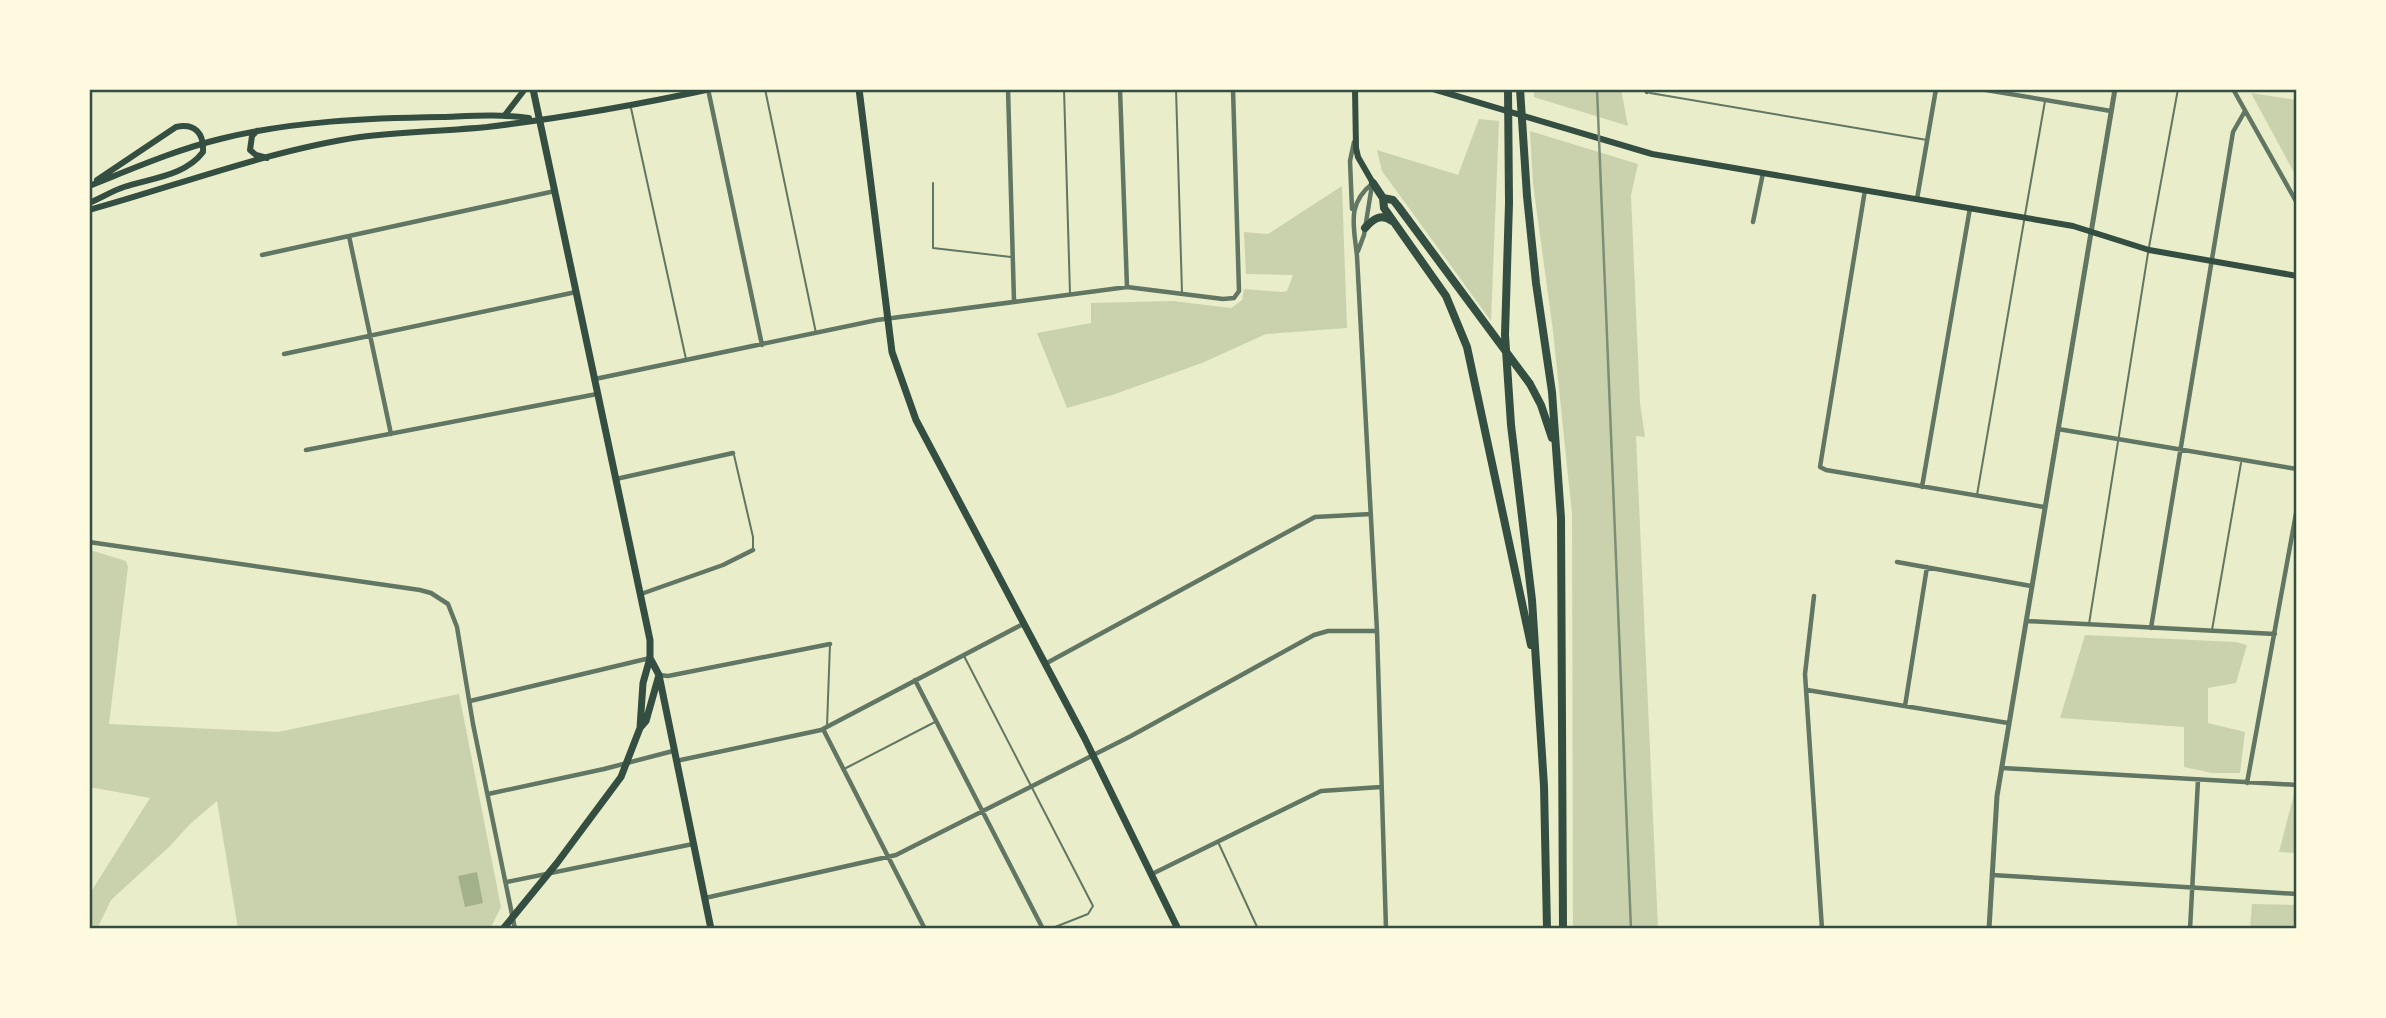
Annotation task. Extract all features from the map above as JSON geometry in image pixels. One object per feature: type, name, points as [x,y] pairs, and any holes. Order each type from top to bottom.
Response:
[{"type":"highway","points":[[1508,89],[1509,203],[1505,335],[1511,425],[1531,585],[1544,786],[1547,929]]},
{"type":"highway","points":[[1520,89],[1536,283],[1552,392],[1561,545],[1563,929]]},
{"type":"highway","points":[[1373,183],[1383,198],[1384,208],[1447,298],[1467,347],[1519,595],[1536,661]]},
{"type":"highway","points":[[1383,198],[1392,200],[1398,206],[1523,374],[1541,405],[1556,450]]},
{"type":"highway","points":[[1365,228],[1375,219],[1382,217],[1387,217],[1397,225]]},
{"type":"main road","points":[[505,115],[525,89]]},
{"type":"main road","points":[[503,929],[621,777],[640,728],[644,675],[650,658],[650,640],[533,89]]},
{"type":"main road","points":[[89,210],[269,158],[360,137],[489,127],[594,113],[709,89]]},
{"type":"main road","points":[[859,89],[892,352],[919,427],[1093,755],[1178,929]]},
{"type":"main road","points":[[1355,89],[1355,138],[1358,157],[1373,183]]},
{"type":"main road","points":[[1433,89],[1644,152],[2073,226],[2148,250],[2297,276]]},
{"type":"main road","points":[[89,186],[204,144],[257,131],[358,120],[505,115],[540,119]]},
{"type":"main road","points":[[358,120],[360,137]]},
{"type":"main road","points":[[89,186],[176,128],[187,125],[192,127],[204,144],[203,152],[191,165],[123,188],[89,203]]},
{"type":"main road","points":[[257,131],[252,136],[250,150],[256,155],[269,158]]},
{"type":"main road","points":[[650,658],[659,675],[711,929]]},
{"type":"main road","points":[[640,728],[646,720],[659,675]]},
{"type":"street","points":[[709,89],[762,345]]},
{"type":"street","points":[[1008,89],[1014,302]]},
{"type":"street","points":[[1120,89],[1127,287]]},
{"type":"street","points":[[595,379],[887,319],[1127,287],[1223,299],[1236,297],[1239,291],[1233,89]]},
{"type":"street","points":[[1917,199],[1936,89]]},
{"type":"street","points":[[1980,89],[2110,111]]},
{"type":"street","points":[[1989,929],[1997,796],[2115,89]]},
{"type":"street","points":[[2233,89],[2297,203]]},
{"type":"street","points":[[2151,628],[2233,132],[2245,111]]},
{"type":"street","points":[[1355,138],[1350,161],[1377,631],[1386,929]]},
{"type":"street","points":[[1753,222],[1763,173]]},
{"type":"street","points":[[1352,211],[1359,198],[1373,183]]},
{"type":"street","points":[[1357,256],[1373,183]]},
{"type":"street","points":[[1865,190],[1820,467],[2044,507]]},
{"type":"street","points":[[262,255],[555,191]]},
{"type":"street","points":[[1923,487],[1970,207]]},
{"type":"street","points":[[349,236],[391,434]]},
{"type":"street","points":[[284,354],[577,292]]},
{"type":"street","points":[[306,450],[598,393]]},
{"type":"street","points":[[2058,429],[2297,469]]},
{"type":"street","points":[[616,479],[733,453]]},
{"type":"street","points":[[2247,783],[2297,508]]},
{"type":"street","points":[[1045,664],[1315,517],[1371,514]]},
{"type":"street","points":[[89,542],[431,593],[448,604],[453,614],[468,685],[473,724],[515,929]]},
{"type":"street","points":[[640,594],[723,565],[753,550]]},
{"type":"street","points":[[1897,562],[2031,586]]},
{"type":"street","points":[[1905,706],[1927,567]]},
{"type":"street","points":[[1814,596],[1805,674],[1822,929]]},
{"type":"street","points":[[2026,621],[2275,634]]},
{"type":"street","points":[[675,761],[825,728],[1023,624]]},
{"type":"street","points":[[705,898],[890,857],[1093,755],[1314,635],[1328,631],[1377,631]]},
{"type":"street","points":[[659,675],[668,676],[830,644]]},
{"type":"street","points":[[470,701],[650,658]]},
{"type":"street","points":[[915,680],[1043,929]]},
{"type":"street","points":[[1807,690],[2008,723]]},
{"type":"street","points":[[825,728],[925,929]]},
{"type":"street","points":[[488,794],[673,751]]},
{"type":"street","points":[[2002,768],[2297,785]]},
{"type":"street","points":[[2190,929],[2198,780]]},
{"type":"street","points":[[1152,874],[1321,791],[1381,787]]},
{"type":"street","points":[[507,882],[693,844]]},
{"type":"street","points":[[1992,875],[2297,894]]},
{"type":"lane","points":[[765,89],[816,334]]},
{"type":"lane","points":[[1064,89],[1070,295]]},
{"type":"lane","points":[[1176,89],[1182,294]]},
{"type":"lane","points":[[2089,625],[2148,250],[2178,89]]},
{"type":"lane","points":[[1646,90],[1928,140]]},
{"type":"lane","points":[[1977,496],[2045,101]]},
{"type":"lane","points":[[631,107],[687,360]]},
{"type":"lane","points":[[933,183],[933,248],[1012,257]]},
{"type":"lane","points":[[733,453],[753,537],[753,550]]},
{"type":"lane","points":[[2212,631],[2242,460]]},
{"type":"lane","points":[[825,728],[830,644]]},
{"type":"lane","points":[[963,655],[1093,906],[1091,912],[1050,929]]},
{"type":"lane","points":[[844,769],[936,722]]},
{"type":"lane","points":[[1218,841],[1258,929]]},
{"type":"shaded area","points":[[1534,89],[1621,89],[1628,126],[1534,97]]},
{"type":"shaded area","points":[[2251,93],[2297,100],[2297,178]]},
{"type":"shaded area","points":[[1479,119],[1499,121],[1491,321],[1382,171],[1377,150],[1458,175]]},
{"type":"shaded area","points":[[1530,131],[1638,164],[1631,195],[1640,403],[1645,437],[1636,436],[1658,929],[1573,929],[1572,514],[1553,331],[1533,184]]},
{"type":"shaded area","points":[[1342,186],[1347,328],[1266,334],[1202,363],[1067,408],[1037,333],[1091,323],[1091,303],[1173,301],[1231,308],[1242,300],[1244,289],[1287,291],[1293,275],[1246,274],[1244,232],[1268,234]]},
{"type":"shaded area","points":[[90,550],[126,561],[128,567],[109,724],[278,732],[459,694],[501,907],[490,929],[238,929],[217,801],[111,900],[97,929],[89,929],[89,895],[150,798],[89,787],[89,611],[92,611]]},
{"type":"shaded area","points":[[2085,635],[2236,642],[2247,645],[2236,683],[2208,688],[2208,723],[2245,732],[2240,773],[2212,773],[2184,767],[2184,727],[2060,718]]},
{"type":"shaded area","points":[[2294,794],[2297,795],[2297,853],[2279,852]]},
{"type":"shaded area","points":[[477,872],[483,903],[465,907],[458,876]]},
{"type":"shaded area","points":[[2252,904],[2297,905],[2297,929],[2250,929]]},
{"type":"railway","points":[[1597,89],[1631,929]]}]
